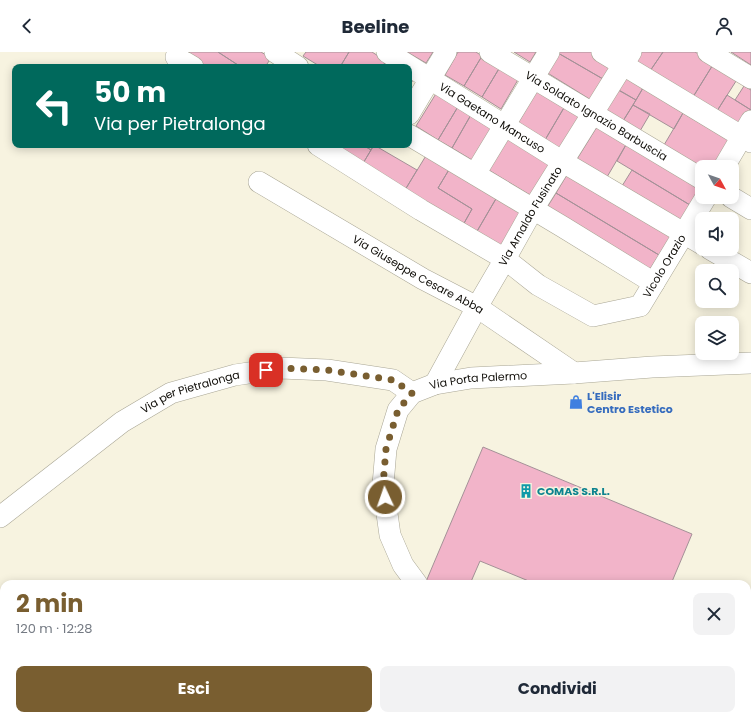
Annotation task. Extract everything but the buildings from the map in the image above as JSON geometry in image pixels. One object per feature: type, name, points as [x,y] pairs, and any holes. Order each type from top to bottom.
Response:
[{"type":"street","name":"Via Gaetano Mancuso","points":[[387,52],[407,64]]},
{"type":"street","points":[[412,109],[446,52]]},
{"type":"street","name":"Via Soldato Ignazio Barbuscia","points":[[490,52],[593,112],[695,175]]},
{"type":"street","points":[[475,174],[549,52]]},
{"type":"street","points":[[602,52],[627,58],[748,133],[729,160]]},
{"type":"street","points":[[708,52],[751,78]]},
{"type":"street","name":"Via Arnaldo Fusinato","points":[[435,384],[476,307],[533,209],[627,58]]},
{"type":"street","name":"Via Gaetano Mancuso","points":[[412,67],[563,162],[695,240]]},
{"type":"street","points":[[412,137],[563,226],[654,283]]},
{"type":"street","name":"Vicolo Orazio","points":[[323,148],[421,210],[505,259],[538,285],[593,316],[640,306],[702,204]]},
{"type":"street","name":"Via Giuseppe Cesare Abba","points":[[259,182],[423,279],[476,307],[574,373]]},
{"type":"street","points":[[739,202],[751,209]]},
{"type":"street","points":[[722,256],[751,273]]},
{"type":"street","name":"Via Porta Palermo","points":[[414,580],[402,565],[390,535],[383,485],[386,449],[398,410],[412,393],[435,384],[471,378],[751,362]]},
{"type":"street","name":"Via per Pietralonga","points":[[0,517],[122,422],[171,393],[235,375],[281,368],[327,370],[393,380],[412,393]]},
{"type":"place","name":"L'Elisir Centro Estetico","points":[[576,402]]},
{"type":"place","name":"COMAS S.R.L.","points":[[526,491]]},
{"type":"route","points":[[266,370],[281,368],[327,370],[393,380],[412,393],[398,410],[386,449],[383,485],[385,497]]}]
